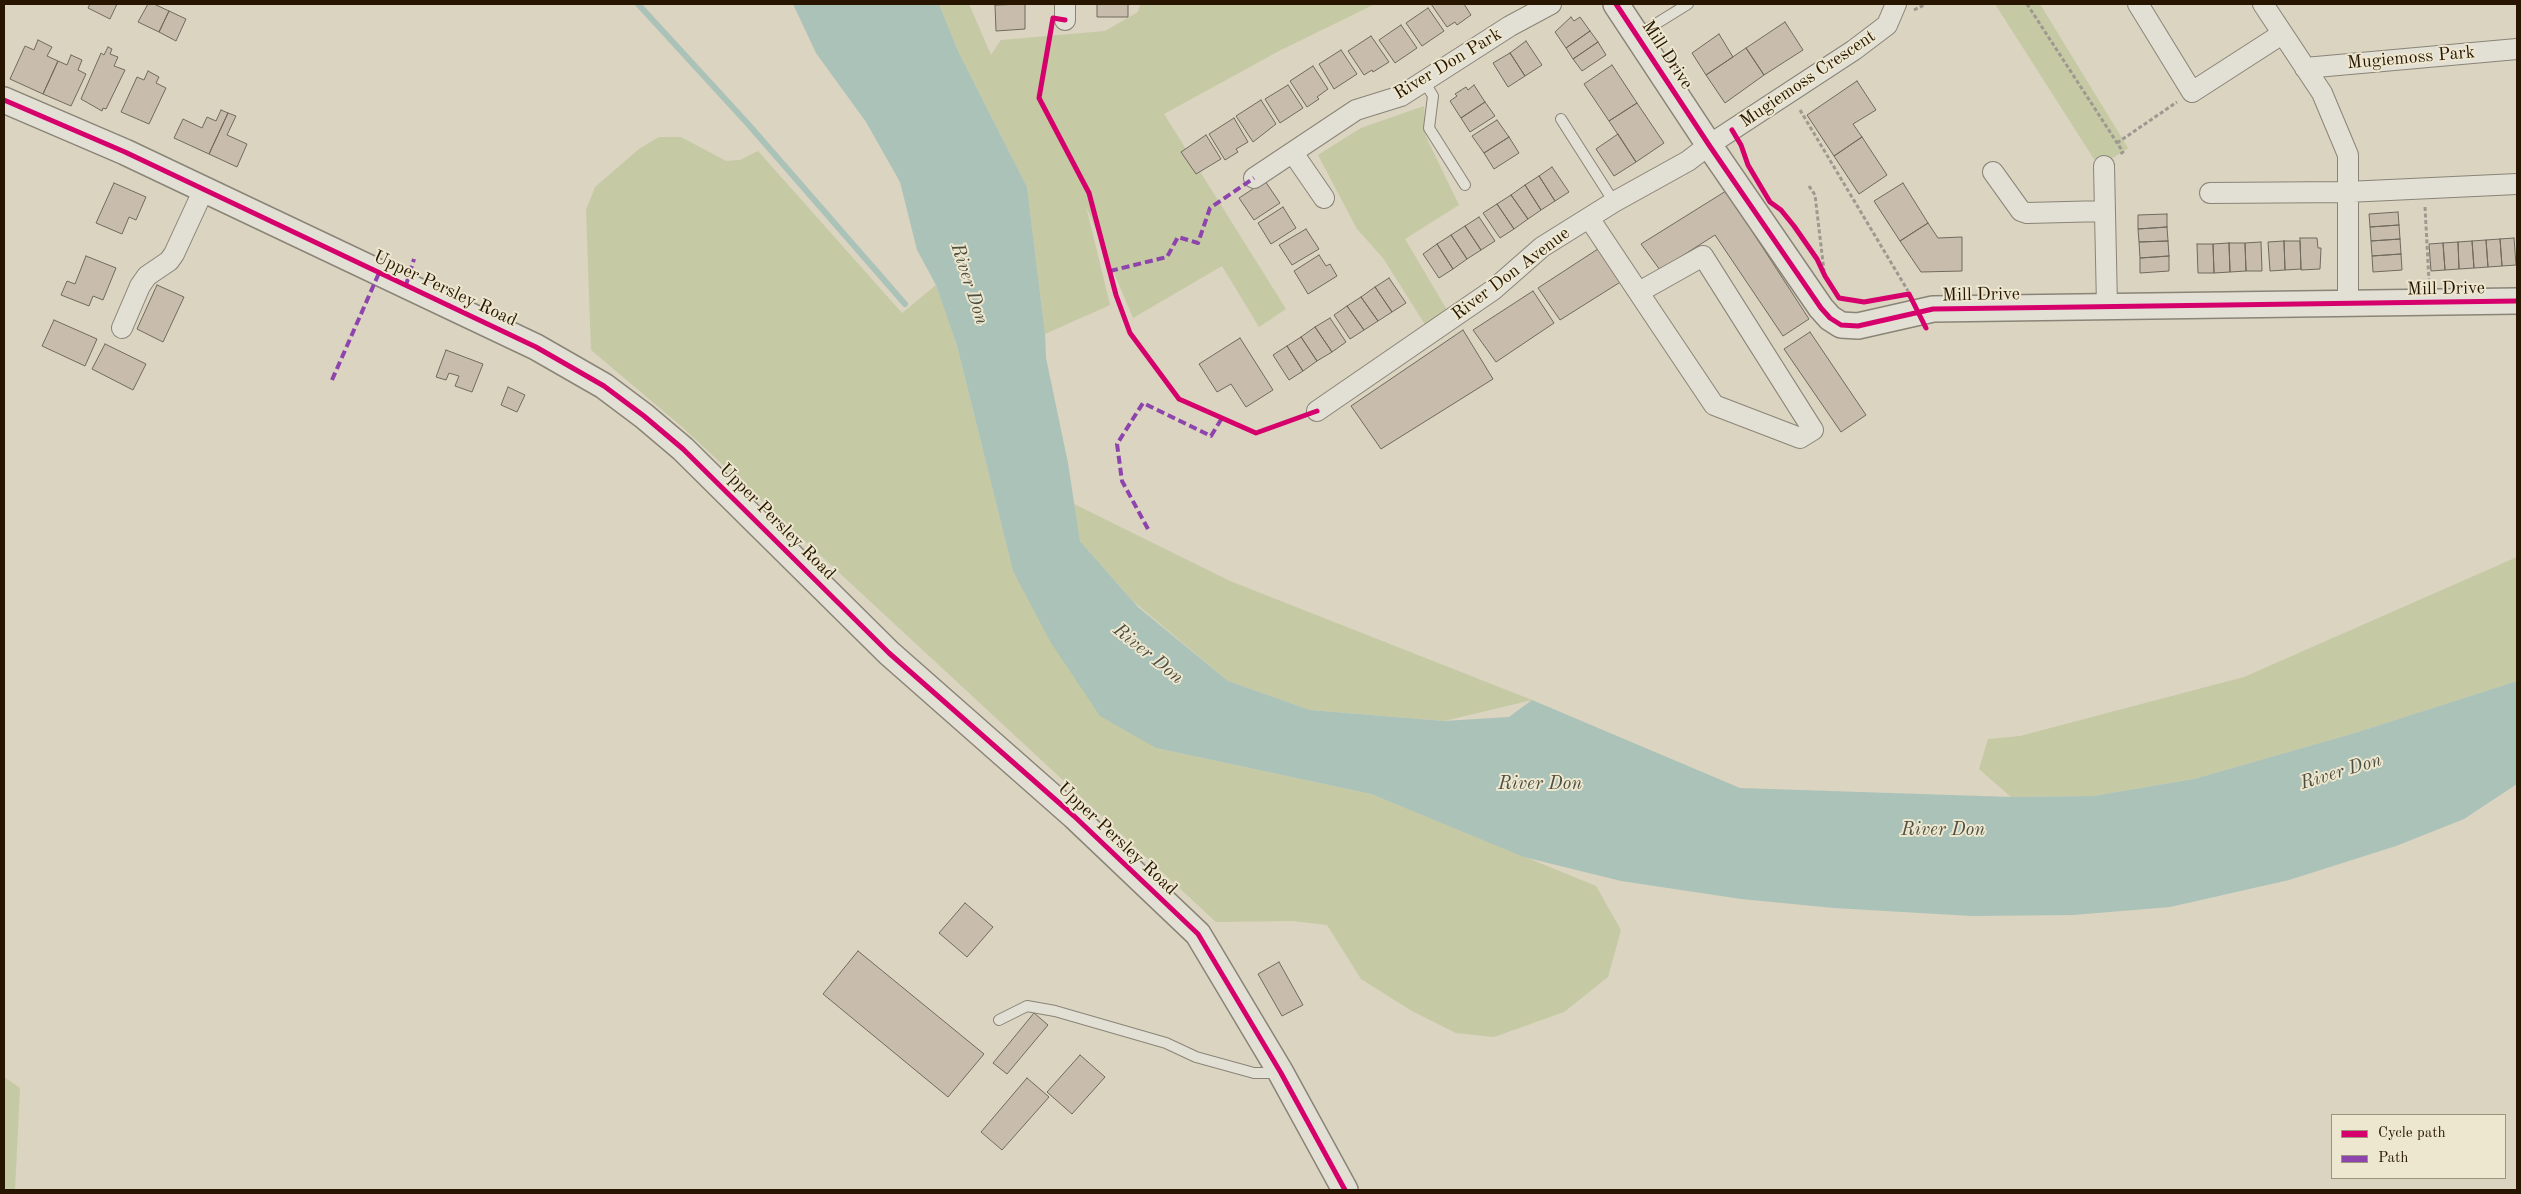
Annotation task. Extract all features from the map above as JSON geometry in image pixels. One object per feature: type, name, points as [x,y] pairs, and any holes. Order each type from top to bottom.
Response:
[{"type":"street","name":"River Don Park","points":[[1254,178],[1356,110],[1401,96],[1510,26],[1551,4]]},
{"type":"street","name":"Mill Drive","points":[[1616,4],[1821,308],[1830,318],[1841,324],[1858,326],[1933,309],[2517,302]]},
{"type":"street","name":"Mugiemoss Crescent","points":[[1709,144],[1887,25],[1896,4]]},
{"type":"street","points":[[2138,4],[2192,92],[2282,34]]},
{"type":"street","points":[[2263,4],[2322,93],[2348,155],[2348,305]]},
{"type":"street","name":"Mugiemoss Park","points":[[2305,68],[2517,49]]},
{"type":"street","name":"Upper Persley Road","points":[[4,100],[125,152],[536,347],[604,386],[644,416],[690,456],[889,653],[1074,816],[1198,934],[1281,1073],[1345,1190]]},
{"type":"street","name":"River Don Avenue","points":[[1318,412],[1493,290],[1542,247],[1614,202],[1688,161],[1709,144]]},
{"type":"street","points":[[1293,153],[1324,198]]},
{"type":"street","points":[[2104,166],[2107,306]]},
{"type":"street","points":[[1993,172],[2021,211],[2027,213],[2105,212]]},
{"type":"street","points":[[2210,193],[2347,192],[2517,184]]},
{"type":"street","points":[[122,328],[140,286],[147,276],[169,261],[174,254],[204,189]]},
{"type":"street","points":[[1589,218],[1638,292],[1714,405],[1800,438],[1814,430],[1702,256],[1638,292]]},
{"type":"lane","points":[[1638,35],[1688,4]]},
{"type":"lane","points":[[1424,82],[1433,96],[1429,128],[1465,185]]},
{"type":"lane","points":[[1561,119],[1614,202]]},
{"type":"lane","points":[[999,1020],[1027,1006],[1055,1010],[1166,1043],[1196,1057],[1246,1071],[1254,1073],[1281,1073]]},
{"type":"path","points":[[2027,4],[2123,152],[2104,166]]},
{"type":"path","points":[[1789,92],[1909,294],[1901,295]]},
{"type":"path","points":[[2117,143],[2192,92]]},
{"type":"path","points":[[1810,186],[1815,195],[1825,276],[1817,259]]},
{"type":"path","points":[[2423,189],[2431,304]]},
{"type":"path","points":[[1839,298],[1864,302]]},
{"type":"green space","points":[[939,4],[969,4],[991,55],[1001,40],[1105,31],[1138,12],[1140,4],[1375,4],[1279,51],[1164,114],[1286,309],[1259,327],[1222,266],[1133,318],[1086,206],[1110,305],[1045,334],[1027,187],[958,51]]},
{"type":"green space","points":[[1995,4],[2040,4],[2128,148],[2099,167]]},
{"type":"green space","points":[[1424,106],[1426,137],[1459,205],[1405,239],[1447,310],[1426,326],[1383,258],[1357,229],[1318,155],[1361,128]]},
{"type":"green space","points":[[659,137],[681,137],[726,161],[740,160],[758,151],[902,313],[936,285],[957,346],[1013,571],[1156,748],[1371,794],[1596,886],[1621,930],[1608,977],[1564,1012],[1494,1037],[1456,1033],[1412,1011],[1361,979],[1327,925],[1293,921],[1216,922],[681,426],[591,350],[586,210],[595,187],[639,149]]},
{"type":"green space","points":[[1074,504],[1230,581],[1532,700],[1444,721],[1310,710],[1228,681],[1133,601],[1080,541]]},
{"type":"green space","points":[[2517,557],[2517,681],[2358,732],[2194,779],[2093,796],[2011,797],[1979,769],[1988,739],[2020,736],[2244,677]]},
{"type":"green space","points":[[4,1077],[20,1088],[15,1190],[4,1190]]},
{"type":"water","name":"River Don","points":[[793,4],[939,4],[958,51],[1027,187],[1045,334],[1046,358],[1068,463],[1080,541],[1138,607],[1228,681],[1310,710],[1444,721],[1509,717],[1532,700],[1740,788],[2011,797],[2093,796],[2194,779],[2358,732],[2517,681],[2517,784],[2464,819],[2396,846],[2289,880],[2170,907],[2073,915],[1972,916],[1834,908],[1741,899],[1621,881],[1524,857],[1371,794],[1156,748],[1100,716],[1051,643],[1013,571],[957,346],[936,285],[917,250],[900,182],[866,122],[816,53]]},
{"type":"building","points":[[90,4],[117,4],[110,19],[88,8]]},
{"type":"building","points":[[148,4],[154,4],[169,11],[159,32],[138,22]]},
{"type":"building","points":[[1025,4],[1025,29],[996,31],[995,5]]},
{"type":"building","points":[[1097,4],[1128,4],[1128,17],[1097,17]]},
{"type":"building","points":[[1431,4],[1464,4],[1471,15],[1457,25],[1455,22],[1447,27]]},
{"type":"building","points":[[1428,8],[1444,31],[1422,46],[1406,23]]},
{"type":"building","points":[[169,11],[186,19],[176,41],[159,32]]},
{"type":"building","points":[[1571,17],[1574,21],[1580,17],[1590,31],[1566,48],[1555,32]]},
{"type":"building","points":[[1785,22],[1803,50],[1764,75],[1746,48]]},
{"type":"building","points":[[1401,25],[1417,48],[1395,63],[1379,40]]},
{"type":"building","points":[[1590,31],[1598,42],[1573,59],[1566,48]]},
{"type":"building","points":[[1719,34],[1733,57],[1706,75],[1692,53]]},
{"type":"building","points":[[1371,36],[1389,62],[1364,75],[1348,51]]},
{"type":"building","points":[[38,40],[52,47],[47,56],[58,61],[43,94],[10,79],[25,46],[34,50]]},
{"type":"building","points":[[1526,41],[1542,65],[1525,76],[1510,53]]},
{"type":"building","points":[[1598,42],[1606,55],[1582,71],[1573,59]]},
{"type":"building","points":[[108,47],[112,49],[110,54],[118,57],[114,66],[125,70],[106,109],[103,108],[102,111],[81,99],[101,53],[104,55]]},
{"type":"building","points":[[1746,48],[1764,75],[1725,103],[1706,75]]},
{"type":"building","points":[[1341,50],[1357,74],[1334,89],[1319,64]]},
{"type":"building","points":[[1510,53],[1525,76],[1508,87],[1493,63]]},
{"type":"building","points":[[71,55],[82,60],[78,70],[86,74],[71,106],[43,94],[58,61],[67,65]]},
{"type":"building","points":[[1612,65],[1637,103],[1609,121],[1584,84]]},
{"type":"building","points":[[1313,66],[1328,89],[1317,97],[1319,99],[1307,107],[1290,81]]},
{"type":"building","points":[[148,71],[159,77],[156,83],[166,88],[149,124],[121,112],[137,77],[144,80]]},
{"type":"building","points":[[1857,81],[1876,110],[1853,124],[1862,137],[1834,156],[1807,115]]},
{"type":"building","points":[[1288,85],[1303,108],[1280,123],[1265,99]]},
{"type":"building","points":[[1474,85],[1485,102],[1461,118],[1450,101],[1457,96],[1455,94],[1466,87],[1468,90]]},
{"type":"building","points":[[1261,100],[1276,124],[1253,142],[1236,116]]},
{"type":"building","points":[[1485,102],[1495,116],[1470,132],[1461,118]]},
{"type":"building","points":[[1637,103],[1664,143],[1636,162],[1609,121]]},
{"type":"building","points":[[221,110],[228,113],[209,154],[174,138],[183,119],[202,128],[207,117],[216,121]]},
{"type":"building","points":[[228,113],[236,116],[227,135],[247,144],[237,167],[209,154]]},
{"type":"building","points":[[1234,118],[1248,142],[1236,149],[1238,152],[1225,160],[1209,134]]},
{"type":"building","points":[[1497,120],[1509,137],[1484,153],[1472,136]]},
{"type":"building","points":[[1618,134],[1636,162],[1614,176],[1596,149]]},
{"type":"building","points":[[1206,135],[1221,159],[1196,174],[1181,152]]},
{"type":"building","points":[[1509,137],[1519,153],[1494,169],[1484,153]]},
{"type":"building","points":[[1862,137],[1887,175],[1859,194],[1834,156]]},
{"type":"building","points":[[1552,167],[1569,192],[1555,201],[1539,176]]},
{"type":"building","points":[[1539,176],[1555,201],[1541,210],[1525,185]]},
{"type":"building","points":[[1265,181],[1280,203],[1254,220],[1239,198]]},
{"type":"building","points":[[114,183],[146,197],[136,220],[129,217],[122,234],[96,223]]},
{"type":"building","points":[[1903,183],[1928,223],[1900,241],[1874,201]]},
{"type":"building","points":[[1525,185],[1541,210],[1528,219],[1511,195]]},
{"type":"building","points":[[1726,191],[1809,319],[1783,336],[1715,235],[1660,270],[1641,244]]},
{"type":"building","points":[[1511,195],[1528,219],[1514,229],[1497,204]]},
{"type":"building","points":[[1497,204],[1514,229],[1500,238],[1483,213]]},
{"type":"building","points":[[1283,207],[1296,228],[1271,244],[1258,223]]},
{"type":"building","points":[[2398,212],[2399,225],[2370,227],[2369,214]]},
{"type":"building","points":[[2167,214],[2167,227],[2138,229],[2138,215]]},
{"type":"building","points":[[1479,217],[1495,241],[1481,250],[1465,226]]},
{"type":"building","points":[[1928,223],[1938,238],[1962,237],[1962,271],[1921,272],[1900,241]]},
{"type":"building","points":[[2399,225],[2400,239],[2371,241],[2370,227]]},
{"type":"building","points":[[1465,226],[1481,250],[1467,259],[1451,235]]},
{"type":"building","points":[[2167,227],[2168,241],[2139,242],[2138,229]]},
{"type":"building","points":[[1306,229],[1319,249],[1292,265],[1279,245]]},
{"type":"building","points":[[1451,235],[1467,259],[1453,269],[1437,244]]},
{"type":"building","points":[[2300,238],[2317,238],[2318,248],[2321,248],[2320,269],[2301,270]]},
{"type":"building","points":[[2514,238],[2516,265],[2502,266],[2500,239]]},
{"type":"building","points":[[2400,239],[2401,254],[2372,256],[2371,241]]},
{"type":"building","points":[[2500,239],[2502,266],[2488,267],[2486,240]]},
{"type":"building","points":[[2486,240],[2488,267],[2474,268],[2472,241]]},
{"type":"building","points":[[2168,241],[2169,256],[2140,258],[2139,242]]},
{"type":"building","points":[[2284,241],[2300,241],[2301,269],[2285,270]]},
{"type":"building","points":[[2284,241],[2285,270],[2270,271],[2268,242]]},
{"type":"building","points":[[2472,241],[2474,268],[2459,269],[2458,242]]},
{"type":"building","points":[[2261,242],[2262,271],[2246,271],[2245,243]]},
{"type":"building","points":[[2458,242],[2459,269],[2445,270],[2443,243]]},
{"type":"building","points":[[2229,243],[2245,243],[2246,271],[2230,272]]},
{"type":"building","points":[[2229,243],[2230,272],[2214,273],[2213,244]]},
{"type":"building","points":[[2443,243],[2445,270],[2431,271],[2429,244]]},
{"type":"building","points":[[1437,244],[1453,269],[1439,278],[1423,254]]},
{"type":"building","points":[[2197,244],[2213,244],[2214,273],[2198,273]]},
{"type":"building","points":[[1601,247],[1622,281],[1560,320],[1538,288]]},
{"type":"building","points":[[2401,254],[2402,270],[2373,272],[2372,256]]},
{"type":"building","points":[[1319,255],[1326,266],[1330,264],[1337,276],[1308,294],[1294,271]]},
{"type":"building","points":[[86,256],[116,268],[103,300],[93,296],[89,306],[61,295],[67,281],[75,284]]},
{"type":"building","points":[[2169,256],[2169,271],[2140,273],[2140,258]]},
{"type":"building","points":[[1389,278],[1406,303],[1392,312],[1375,287]]},
{"type":"building","points":[[157,285],[184,297],[163,342],[137,329]]},
{"type":"building","points":[[1375,287],[1392,312],[1378,321],[1361,297]]},
{"type":"building","points":[[1533,291],[1554,323],[1496,362],[1473,330]]},
{"type":"building","points":[[1361,297],[1378,321],[1364,330],[1347,306]]},
{"type":"building","points":[[1347,306],[1364,330],[1350,339],[1334,315]]},
{"type":"building","points":[[1330,318],[1346,342],[1332,352],[1315,327]]},
{"type":"building","points":[[54,320],[97,339],[85,366],[42,346]]},
{"type":"building","points":[[1315,327],[1332,352],[1317,361],[1301,337]]},
{"type":"building","points":[[1463,330],[1493,379],[1381,449],[1351,406]]},
{"type":"building","points":[[1810,332],[1866,415],[1841,432],[1784,349]]},
{"type":"building","points":[[1301,337],[1317,361],[1303,371],[1287,346]]},
{"type":"building","points":[[1240,338],[1273,390],[1246,407],[1231,384],[1217,392],[1199,364]]},
{"type":"building","points":[[105,344],[146,364],[133,390],[92,369]]},
{"type":"building","points":[[1287,346],[1303,371],[1289,380],[1273,355]]},
{"type":"building","points":[[446,350],[483,364],[472,392],[455,386],[459,376],[449,373],[446,380],[436,377]]},
{"type":"building","points":[[508,387],[525,395],[517,412],[501,405]]},
{"type":"building","points":[[965,903],[993,927],[967,957],[939,933]]},
{"type":"building","points":[[858,951],[984,1054],[948,1097],[823,994]]},
{"type":"building","points":[[1279,962],[1303,1005],[1282,1016],[1258,974]]},
{"type":"building","points":[[1034,1013],[1048,1025],[1007,1074],[993,1063]]},
{"type":"building","points":[[1080,1055],[1105,1077],[1072,1114],[1047,1092]]},
{"type":"building","points":[[1027,1078],[1049,1097],[1002,1150],[981,1132]]},
{"type":"waterway","points":[[638,4],[748,124],[905,304]]},
{"type":"marked path","points":[[1110,271],[1167,257],[1178,237],[1198,243],[1210,208],[1254,178]]},
{"type":"marked path","points":[[406,285],[414,259]]},
{"type":"marked path","points":[[332,380],[379,273]]},
{"type":"marked path","points":[[1148,529],[1122,481],[1117,444],[1143,403],[1211,436],[1222,418]]},
{"type":"cycle path","points":[[1616,4],[1709,145],[1821,308],[1830,318],[1841,325],[1858,326],[1933,309],[2517,301]]},
{"type":"cycle path","points":[[1065,20],[1053,18],[1039,98],[1089,193],[1116,295],[1130,333],[1179,399],[1256,433],[1317,411]]},
{"type":"cycle path","points":[[4,100],[125,152],[536,347],[604,386],[644,416],[683,449],[889,653],[1074,816],[1198,934],[1281,1073],[1345,1190]]},
{"type":"cycle path","points":[[1732,130],[1741,145],[1748,165],[1770,202],[1781,210],[1794,226],[1817,259],[1839,298],[1864,302],[1909,294],[1926,328]]}]
